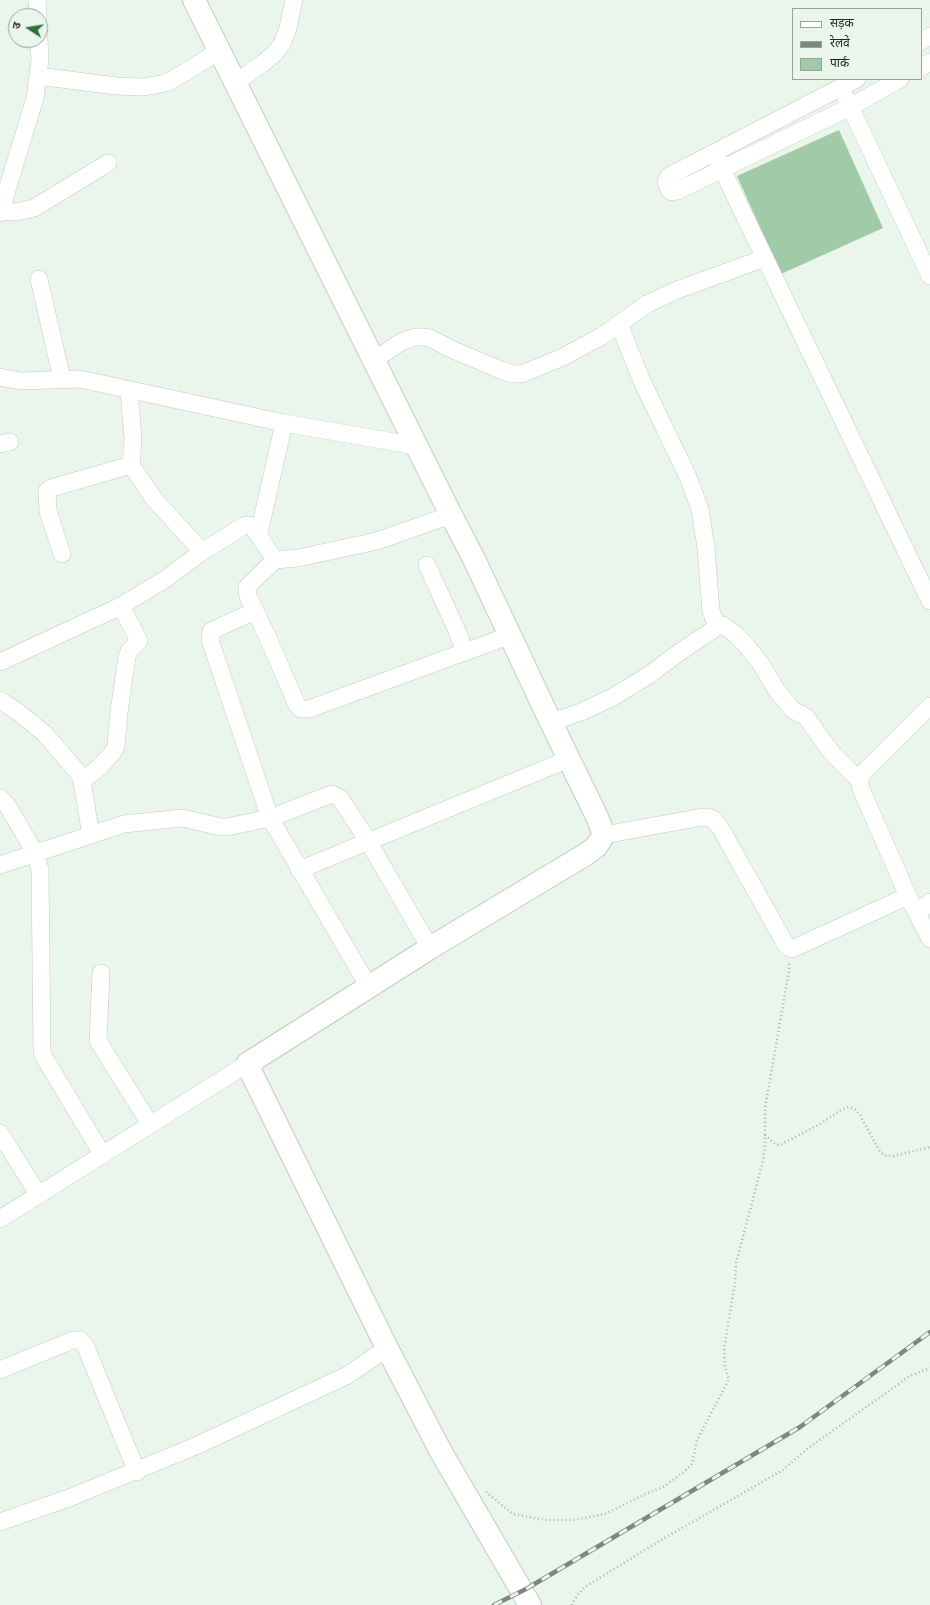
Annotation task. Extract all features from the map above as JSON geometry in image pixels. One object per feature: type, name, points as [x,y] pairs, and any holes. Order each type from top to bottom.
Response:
[{"type":"street","points":[[194,0],[451,515],[474,558],[598,819],[604,835]]},
{"type":"street","points":[[236,83],[274,54],[282,44],[288,28],[294,0]]},
{"type":"street","points":[[39,48],[40,59],[35,98],[0,212],[17,212],[34,208],[108,163]]},
{"type":"street","points":[[38,76],[116,86],[144,87],[166,83],[219,50]]},
{"type":"street","points":[[855,80],[669,176],[666,182],[672,192],[677,191],[850,107],[898,80]]},
{"type":"street","points":[[841,88],[930,276]]},
{"type":"street","points":[[715,153],[930,601]]},
{"type":"street","points":[[374,360],[401,342],[416,337],[422,337],[430,338],[451,350],[503,371],[513,374],[522,374],[563,357],[602,336],[647,304],[677,290],[765,258]]},
{"type":"street","points":[[39,279],[62,379]]},
{"type":"street","points":[[619,324],[641,379],[688,477],[700,508],[706,548],[711,611],[717,627]]},
{"type":"street","points":[[0,377],[20,381],[80,379],[284,423],[417,446]]},
{"type":"street","points":[[129,390],[133,439],[131,465],[154,500],[196,545],[199,554]]},
{"type":"street","points":[[259,533],[284,423]]},
{"type":"street","points":[[62,554],[48,511],[47,491],[51,488],[131,465]]},
{"type":"street","points":[[451,515],[377,541],[298,558],[275,560],[247,588],[248,596],[297,705],[303,710],[309,709],[511,635]]},
{"type":"street","points":[[0,662],[121,606],[167,578],[199,554],[246,525],[253,526],[259,533],[275,560]]},
{"type":"street","points":[[427,565],[465,652]]},
{"type":"street","points":[[80,776],[87,777],[101,766],[116,746],[127,656],[130,650],[139,641],[121,606]]},
{"type":"street","points":[[255,611],[211,631],[210,637],[270,818],[299,870],[369,987]]},
{"type":"street","points":[[551,722],[582,712],[622,692],[655,671],[681,651],[720,625],[725,626],[735,634],[761,664],[777,691],[793,710],[806,716],[831,752],[859,780],[861,789],[908,896],[930,939]]},
{"type":"street","points":[[0,700],[18,712],[45,734],[80,776],[91,835]]},
{"type":"street","points":[[859,780],[864,772],[930,706]]},
{"type":"street","points":[[299,870],[569,759]]},
{"type":"street","points":[[0,864],[124,824],[177,818],[221,828],[270,818],[332,794],[340,798],[368,842],[430,948]]},
{"type":"street","points":[[0,798],[7,805],[35,853],[40,870],[42,1052],[47,1064],[102,1154]]},
{"type":"street","points":[[0,1219],[430,948],[591,851],[604,835],[697,818],[706,817],[713,819],[721,829],[789,948],[792,948],[908,896]]},
{"type":"street","points":[[917,913],[930,902]]},
{"type":"street","points":[[101,973],[98,1041],[150,1124]]},
{"type":"street","points":[[247,1064],[388,1348],[462,1489],[530,1605]]},
{"type":"street","points":[[0,1133],[38,1194]]},
{"type":"street","points":[[0,1370],[73,1340],[80,1340],[85,1345],[136,1472]]},
{"type":"street","points":[[0,1522],[69,1498],[136,1472],[198,1445],[348,1375],[388,1348]]},
{"type":"path","points":[[462,1489],[484,1491],[513,1514],[545,1520],[566,1521],[605,1514],[663,1487],[690,1466],[693,1461],[697,1440],[728,1379],[725,1367],[724,1349],[735,1284],[736,1263],[763,1161],[765,1108],[789,971],[789,948]]},
{"type":"path","points":[[765,1134],[776,1145],[780,1145],[820,1124],[841,1110],[849,1107],[856,1110],[860,1115],[879,1150],[884,1156],[894,1156],[930,1147]]},
{"type":"path","points":[[572,1605],[578,1594],[585,1587],[661,1540],[783,1470],[807,1449],[910,1376],[930,1368]]},
{"type":"green space","points":[[839,130],[883,228],[781,274],[737,176]]},
{"type":"railway","points":[[494,1605],[526,1589],[800,1427],[930,1332]]}]
